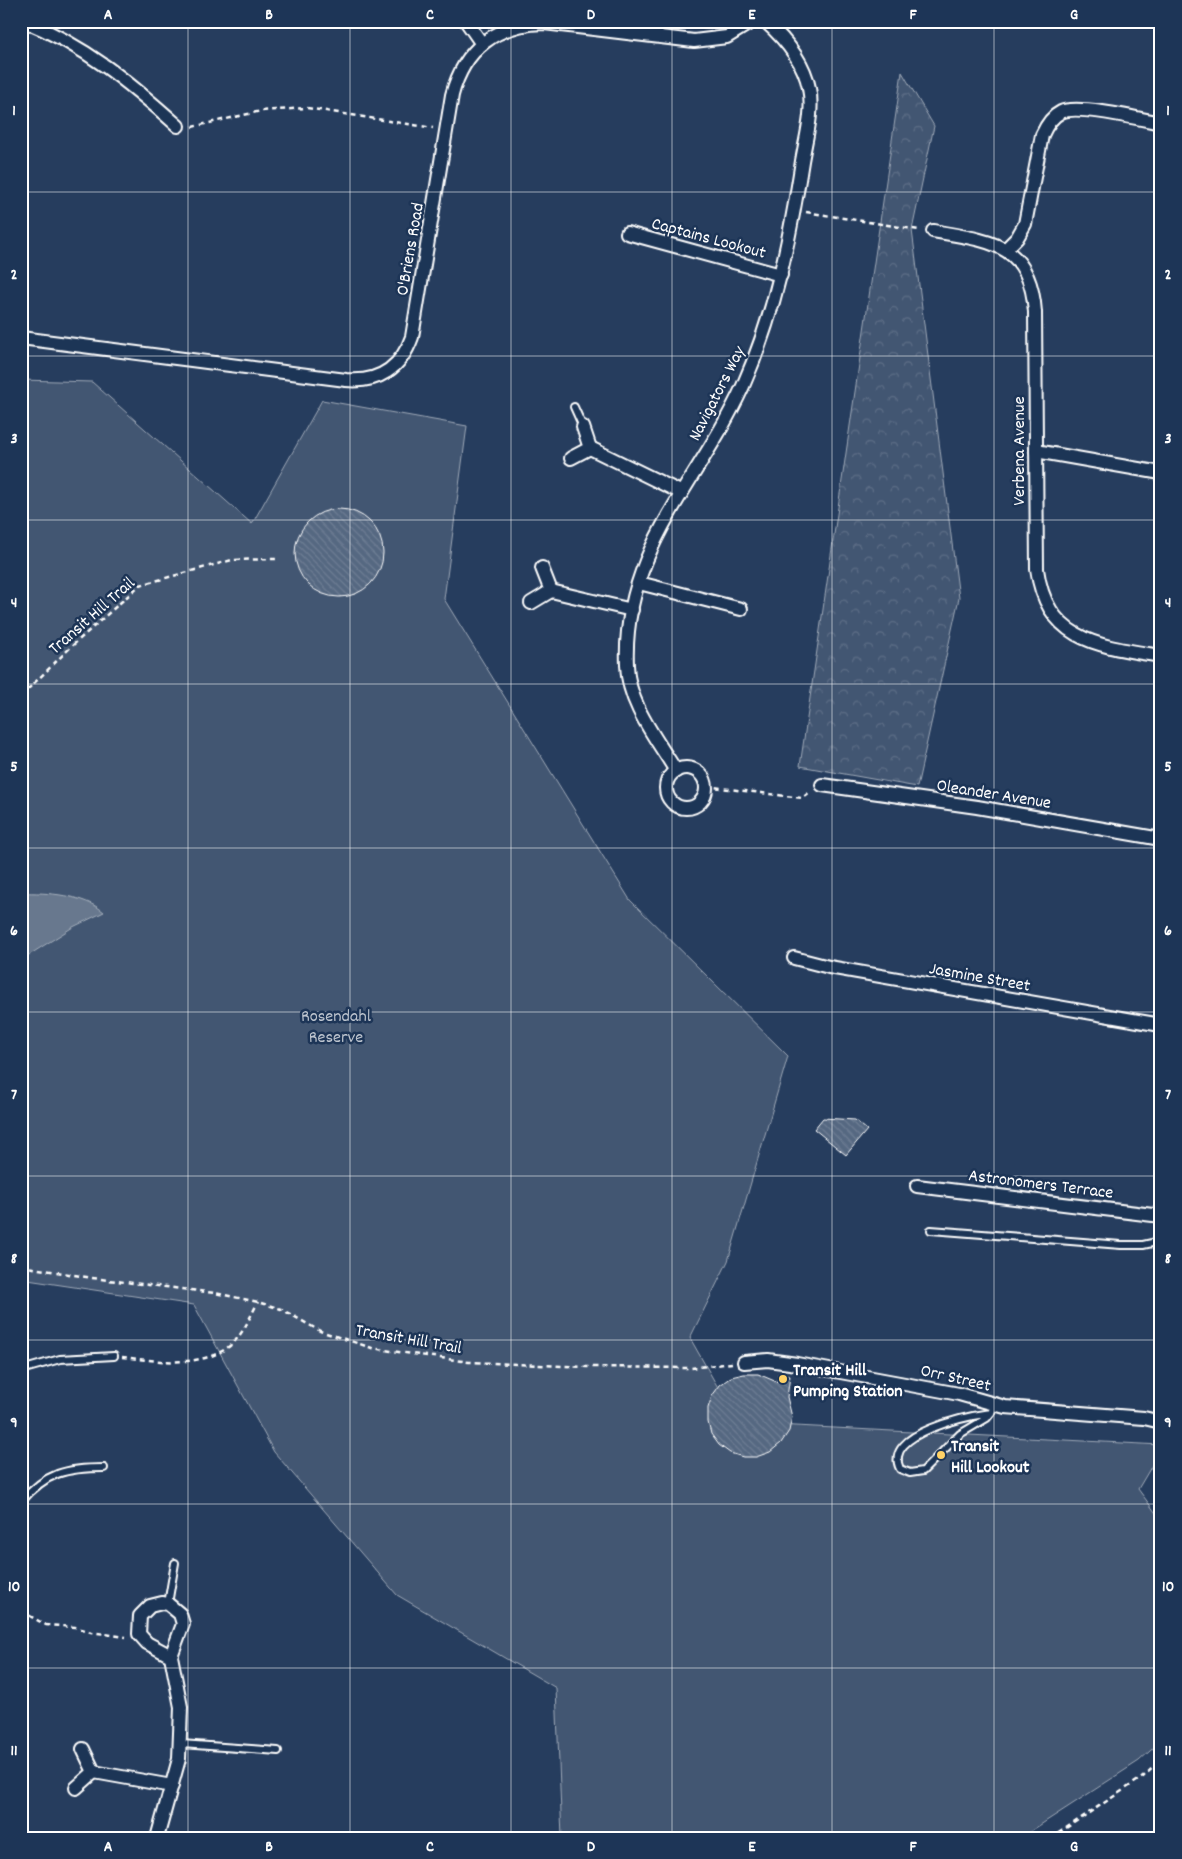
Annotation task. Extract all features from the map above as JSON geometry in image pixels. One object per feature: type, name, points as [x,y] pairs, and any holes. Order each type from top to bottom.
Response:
[{"type":"street","points":[[24,21],[47,30],[90,55],[132,84],[178,126]]},
{"type":"street","points":[[466,21],[482,44]]},
{"type":"street","name":"O'Briens Road","points":[[21,338],[346,380],[366,380],[386,374],[400,360],[412,337],[452,95],[460,70],[482,44],[507,29],[531,23],[544,22],[694,42],[727,37],[753,21]]},
{"type":"street","name":"Navigators Way","points":[[676,771],[632,694],[627,666],[632,610],[639,583],[658,531],[680,492],[721,428],[743,386],[760,344],[781,275],[794,210],[810,107],[809,87],[802,64],[786,42],[765,21]]},
{"type":"street","points":[[1006,249],[1025,224],[1042,135],[1047,124],[1054,117],[1062,111],[1083,110],[1161,123]]},
{"type":"street","name":"Verbena Avenue","points":[[933,231],[982,240],[1006,249],[1023,268],[1033,292],[1037,569],[1045,602],[1064,627],[1075,635],[1098,643],[1161,656]]},
{"type":"street","name":"Captains Lookout","points":[[627,233],[781,275]]},
{"type":"street","points":[[583,427],[590,448],[680,492]]},
{"type":"street","points":[[571,458],[590,448]]},
{"type":"street","points":[[1036,452],[1161,473]]},
{"type":"street","points":[[542,568],[551,591]]},
{"type":"street","points":[[639,583],[741,609]]},
{"type":"street","points":[[531,603],[551,591],[632,610]]},
{"type":"street","points":[[684,768],[700,773],[706,789],[704,798],[698,805],[690,808],[680,808],[672,803],[667,795],[666,786],[669,778],[676,771],[684,768]]},
{"type":"street","name":"Oleander Avenue","points":[[822,785],[977,807],[1161,839]]},
{"type":"street","name":"Jasmine Street","points":[[794,958],[829,967],[1161,1025]]},
{"type":"street","name":"Astronomers Terrace","points":[[917,1186],[1161,1216]]},
{"type":"street","name":"Orr Street","points":[[744,1362],[768,1360],[797,1364],[960,1394],[993,1408],[1005,1407],[1144,1418],[1161,1422]]},
{"type":"street","points":[[157,1838],[172,1786],[181,1744],[180,1707],[171,1656],[183,1624],[180,1614],[168,1604],[155,1604],[144,1610],[138,1622],[140,1635],[147,1643],[171,1656]]},
{"type":"street","points":[[83,1749],[94,1772]]},
{"type":"street","points":[[94,1772],[172,1786]]},
{"type":"street","points":[[76,1788],[94,1772]]},
{"type":"lane","points":[[574,407],[583,427]]},
{"type":"lane","points":[[931,1230],[1120,1245],[1143,1245],[1161,1241]]},
{"type":"lane","points":[[21,1370],[60,1360],[114,1356]]},
{"type":"lane","points":[[993,1408],[987,1418],[960,1434],[923,1471],[910,1473],[900,1469],[897,1464],[900,1450],[905,1442],[918,1434],[993,1408]]},
{"type":"lane","points":[[21,1502],[40,1485],[67,1469],[104,1468]]},
{"type":"lane","points":[[168,1604],[175,1563]]},
{"type":"lane","points":[[181,1744],[278,1751]]},
{"type":"path","points":[[178,126],[196,127],[261,111],[307,108],[446,130]]},
{"type":"path","points":[[794,210],[933,231]]},
{"type":"path","name":"Transit Hill Trail","points":[[21,696],[72,646],[140,585],[232,560],[276,559]]},
{"type":"path","points":[[706,789],[713,788],[802,798],[822,785]]},
{"type":"path","name":"Transit Hill Trail","points":[[21,1266],[92,1278],[215,1293],[258,1302],[281,1309],[320,1330],[372,1348],[469,1362],[691,1368],[744,1362]]},
{"type":"path","points":[[114,1356],[156,1362],[207,1357],[233,1344],[258,1302]]},
{"type":"path","points":[[21,1611],[46,1625],[75,1627],[119,1637],[140,1635]]},
{"type":"path","points":[[1051,1838],[1143,1777],[1158,1765],[1161,1760]]},
{"type":"path","points":[[1158,1765],[1161,1768]]},
{"type":"green space","points":[[902,72],[934,126],[912,230],[959,598],[917,787],[800,766]]},
{"type":"green space","name":"Rosendahl Reserve","points":[[21,380],[92,382],[252,524],[322,400],[467,426],[444,599],[630,900],[788,1056],[728,1261],[690,1338],[738,1423],[1161,1445],[1161,1450],[1138,1489],[1161,1520],[1161,1741],[1139,1761],[1020,1838],[562,1838],[556,1688],[397,1595],[274,1452],[194,1305],[21,1279]]},
{"type":"shaded area","points":[[21,893],[53,894],[76,898],[96,906],[104,912],[73,927],[21,960]]},
{"type":"building","points":[[339,509],[356,512],[364,516],[376,528],[380,536],[383,553],[380,570],[376,578],[364,590],[356,594],[339,597],[322,594],[314,590],[302,578],[298,570],[295,553],[298,536],[302,528],[314,516],[322,512]]},
{"type":"building","points":[[823,1118],[855,1120],[867,1130],[846,1155],[814,1129]]},
{"type":"building","points":[[744,1374],[758,1374],[777,1382],[778,1374],[790,1376],[787,1397],[792,1417],[789,1431],[781,1443],[770,1452],[756,1457],[743,1457],[730,1453],[719,1445],[711,1434],[708,1422],[708,1408],[712,1396],[720,1385],[731,1377]]},
{"type":"place","name":"Transit Hill Pumping Station","points":[[783,1379]]},
{"type":"place","name":"Transit Hill Lookout","points":[[941,1455]]}]
